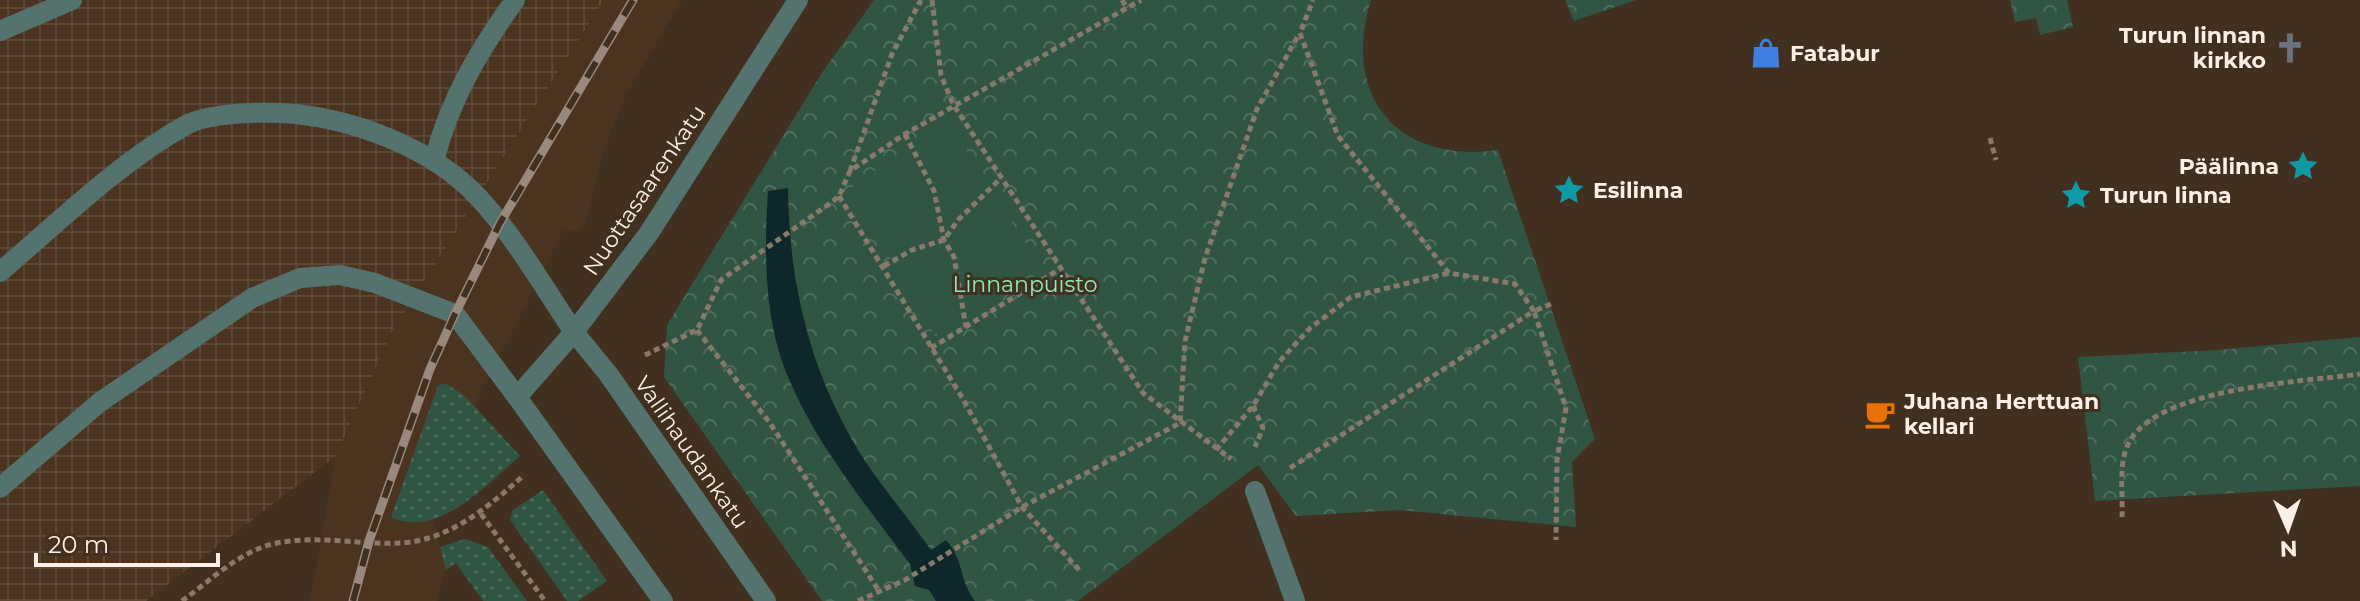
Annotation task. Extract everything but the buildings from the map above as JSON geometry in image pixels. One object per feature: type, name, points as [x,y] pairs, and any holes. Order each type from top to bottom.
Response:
[{"type":"street","points":[[0,31],[72,0]]},
{"type":"street","points":[[434,161],[446,115],[467,71],[515,0]]},
{"type":"street","name":"Nuottasaarenkatu","points":[[517,397],[574,332],[649,233],[798,0]]},
{"type":"street","name":"Vallihaudankatu","points":[[0,272],[118,172],[189,123],[254,111],[320,115],[364,129],[434,161],[478,196],[500,223],[574,332],[609,375],[766,601]]},
{"type":"street","points":[[0,488],[100,402],[252,298],[300,278],[352,278],[394,290],[455,314],[663,601]]},
{"type":"street","points":[[1255,491],[1295,601]]},
{"type":"path","points":[[650,352],[697,330],[721,280],[839,196],[892,54],[921,0]]},
{"type":"path","points":[[932,0],[941,75],[953,104],[1143,393],[1225,455]]},
{"type":"path","points":[[1122,0],[1127,8]]},
{"type":"path","points":[[850,171],[953,104],[1141,0]]},
{"type":"path","points":[[1180,423],[1185,341],[1205,258],[1257,109],[1300,33],[1313,0]]},
{"type":"path","points":[[1300,33],[1338,136],[1449,273]]},
{"type":"path","points":[[905,134],[934,191],[944,240],[954,257],[966,327]]},
{"type":"path","points":[[1990,138],[1996,160]]},
{"type":"path","points":[[884,266],[912,250],[944,240],[958,220],[1001,178]]},
{"type":"path","points":[[839,196],[884,266],[1022,507],[1081,572]]},
{"type":"path","points":[[931,348],[1060,269]]},
{"type":"path","points":[[1216,450],[1253,406],[1279,362],[1309,329],[1351,297],[1449,273],[1515,284],[1534,311],[1566,408],[1557,460],[1556,540]]},
{"type":"path","points":[[1255,491],[1417,383],[1534,311],[1551,304]]},
{"type":"path","points":[[697,330],[770,423],[879,592]]},
{"type":"path","points":[[2122,517],[2125,450],[2134,433],[2162,412],[2192,399],[2360,374]]},
{"type":"path","points":[[1253,406],[1263,428],[1255,447]]},
{"type":"path","points":[[858,601],[905,580],[1022,507],[1180,423]]},
{"type":"path","points":[[182,601],[243,557],[276,543],[403,543],[448,530],[481,514],[528,472]]},
{"type":"path","points":[[481,514],[545,601]]},
{"type":"shaded area","points":[[0,0],[604,0],[392,332],[336,456],[146,601],[0,601]]},
{"type":"shaded area","points":[[604,0],[682,0],[626,94],[603,153],[586,223],[577,232],[564,229],[476,402],[433,515],[446,570],[437,601],[310,601],[336,456],[392,332]]},
{"type":"green space","name":"Linnanpuisto","points":[[874,0],[1371,0],[1364,35],[1364,66],[1372,94],[1386,117],[1406,134],[1432,146],[1463,152],[1498,150],[1595,439],[1572,462],[1576,527],[1400,510],[1296,516],[1258,465],[1078,601],[822,601],[664,377],[667,325],[821,74]]},
{"type":"green space","points":[[1565,0],[1636,0],[1574,21]]},
{"type":"green space","points":[[2010,0],[2067,0],[2073,27],[2040,35],[2036,18],[2015,22]]},
{"type":"green space","points":[[949,123],[1041,268],[934,334],[850,189],[941,124]]},
{"type":"green space","points":[[2360,337],[2360,486],[2095,501],[2078,357],[2217,350]]},
{"type":"green space","points":[[445,383],[465,396],[520,456],[478,493],[444,515],[409,522],[391,517],[438,386]]},
{"type":"green space","points":[[543,490],[607,581],[578,601],[567,601],[510,520],[513,510]]},
{"type":"green space","points":[[465,539],[488,547],[527,601],[483,601],[456,563],[446,570],[440,547]]},
{"type":"water","points":[[788,188],[789,224],[799,295],[817,364],[830,397],[865,461],[931,550],[946,540],[952,548],[975,601],[936,601],[929,590],[915,586],[910,564],[828,452],[800,404],[781,357],[770,311],[768,286],[768,191]]},
{"type":"railway","points":[[353,601],[369,541],[430,369],[455,314],[500,223],[633,0]]},
{"type":"place","name":"Turun linnan kirkko","points":[[2290,48]]},
{"type":"place","name":"Fatabur","points":[[1766,53]]},
{"type":"place","name":"Päälinna","points":[[2303,166]]},
{"type":"place","name":"Esilinna","points":[[1569,190]]},
{"type":"place","name":"Turun linna","points":[[2076,195]]},
{"type":"place","name":"Juhana Herttuan kellari","points":[[1880,414]]}]
